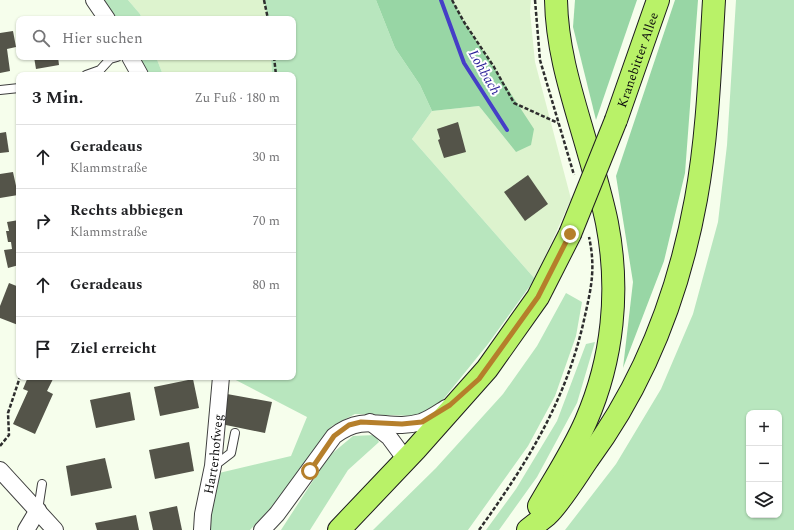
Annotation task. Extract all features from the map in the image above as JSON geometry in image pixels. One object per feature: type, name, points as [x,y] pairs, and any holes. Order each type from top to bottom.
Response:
[{"type":"main road","points":[[522,530],[565,462],[586,422],[603,375],[611,330],[614,302],[612,255],[607,222],[565,75],[560,47],[556,0]]},
{"type":"main road","name":"Kranebitter Allee","points":[[411,455],[479,379],[538,297],[570,234],[616,120],[658,0]]},
{"type":"main road","points":[[528,530],[548,514],[610,429],[642,370],[667,312],[688,241],[698,190],[703,150],[714,0]]},
{"type":"main road","points":[[339,530],[411,455]]},
{"type":"street","points":[[94,0],[105,16]]},
{"type":"street","points":[[131,60],[138,72]]},
{"type":"street","points":[[262,530],[277,514],[334,436],[349,425],[370,422],[402,424],[422,422],[450,405],[479,379]]},
{"type":"street","name":"Harterhofweg","points":[[202,530],[203,514],[213,466],[221,380]]},
{"type":"street","points":[[370,422],[411,455]]},
{"type":"street","points":[[402,424],[411,455]]},
{"type":"street","points":[[0,470],[55,530]]},
{"type":"street","points":[[26,530],[38,510]]},
{"type":"lane","points":[[94,72],[100,70],[108,60]]},
{"type":"lane","points":[[0,90],[16,88]]},
{"type":"lane","points":[[213,466],[231,453],[235,433]]},
{"type":"lane","points":[[38,510],[42,484]]},
{"type":"path","points":[[264,0],[267,16]]},
{"type":"path","points":[[452,0],[514,103],[558,123]]},
{"type":"path","points":[[274,60],[276,72]]},
{"type":"path","points":[[0,446],[9,435],[8,413],[19,380]]},
{"type":"green space","points":[[94,0],[128,0],[141,16],[105,16]]},
{"type":"green space","points":[[128,0],[264,0],[267,16],[141,16]]},
{"type":"green space","points":[[264,0],[376,0],[395,48],[420,85],[432,111],[412,139],[535,279],[488,344],[437,407],[418,416],[355,414],[332,426],[279,499],[250,530],[207,530],[219,473],[291,456],[307,417],[236,380],[296,380],[296,72],[272,72],[271,60],[296,60],[296,16],[267,16]]},
{"type":"green space","points":[[376,0],[452,0],[464,22],[534,129],[531,145],[516,152],[479,106],[432,111],[420,85],[395,48]]},
{"type":"green space","points":[[452,0],[531,0],[530,12],[535,62],[571,199],[535,279],[412,139],[432,111],[479,106],[516,152],[464,22]]},
{"type":"green space","points":[[575,0],[637,0],[596,120],[573,27]]},
{"type":"green space","points":[[675,0],[698,0],[685,173],[664,261],[623,368],[633,282],[616,176]]},
{"type":"green space","points":[[736,0],[794,0],[794,530],[565,530],[616,464],[661,389],[693,314],[718,222],[727,145]]},
{"type":"green space","points":[[132,60],[157,60],[162,72],[138,72]]},
{"type":"green space","points":[[157,60],[271,60],[272,72],[162,72]]},
{"type":"green space","points":[[566,293],[582,302],[576,336],[555,396],[528,446],[468,530],[373,530],[436,468],[503,394],[537,346]]},
{"type":"green space","points":[[595,342],[577,403],[537,477],[499,530],[486,530],[516,489],[557,421],[586,344]]},
{"type":"green space","points":[[375,435],[379,442],[348,470],[310,530],[281,530],[329,456],[353,436]]},
{"type":"building","points":[[13,31],[16,47],[7,49],[10,71],[0,73],[0,33]]},
{"type":"building","points":[[34,60],[58,60],[59,65],[36,69]]},
{"type":"building","points":[[458,122],[466,152],[444,158],[438,140],[440,139],[437,129]]},
{"type":"building","points":[[6,132],[9,152],[0,153],[0,133]]},
{"type":"building","points":[[13,172],[16,186],[16,195],[0,198],[0,174]]},
{"type":"building","points":[[528,175],[548,204],[525,221],[504,192]]},
{"type":"building","points":[[16,220],[16,266],[8,268],[4,250],[12,249],[11,242],[8,242],[6,231],[9,231],[7,222]]},
{"type":"building","points":[[9,283],[16,286],[16,324],[0,318],[0,306]]},
{"type":"building","points":[[27,380],[52,380],[47,391],[53,394],[35,434],[13,424],[28,391],[23,389]]},
{"type":"building","points":[[193,380],[199,408],[160,416],[154,387]]},
{"type":"building","points":[[130,392],[135,420],[96,428],[90,400]]},
{"type":"building","points":[[227,394],[272,402],[265,433],[221,424]]},
{"type":"building","points":[[189,442],[194,471],[155,479],[149,450]]},
{"type":"building","points":[[105,458],[112,488],[71,496],[66,466]]},
{"type":"building","points":[[177,506],[182,530],[153,530],[149,512]]},
{"type":"building","points":[[136,515],[139,530],[97,530],[95,523]]},
{"type":"waterway","name":"Lohbach","points":[[441,0],[464,63],[507,130]]},
{"type":"route","points":[[310,471],[334,436],[349,425],[361,422],[402,424],[422,422],[450,405],[479,379],[538,297],[570,234]]}]
